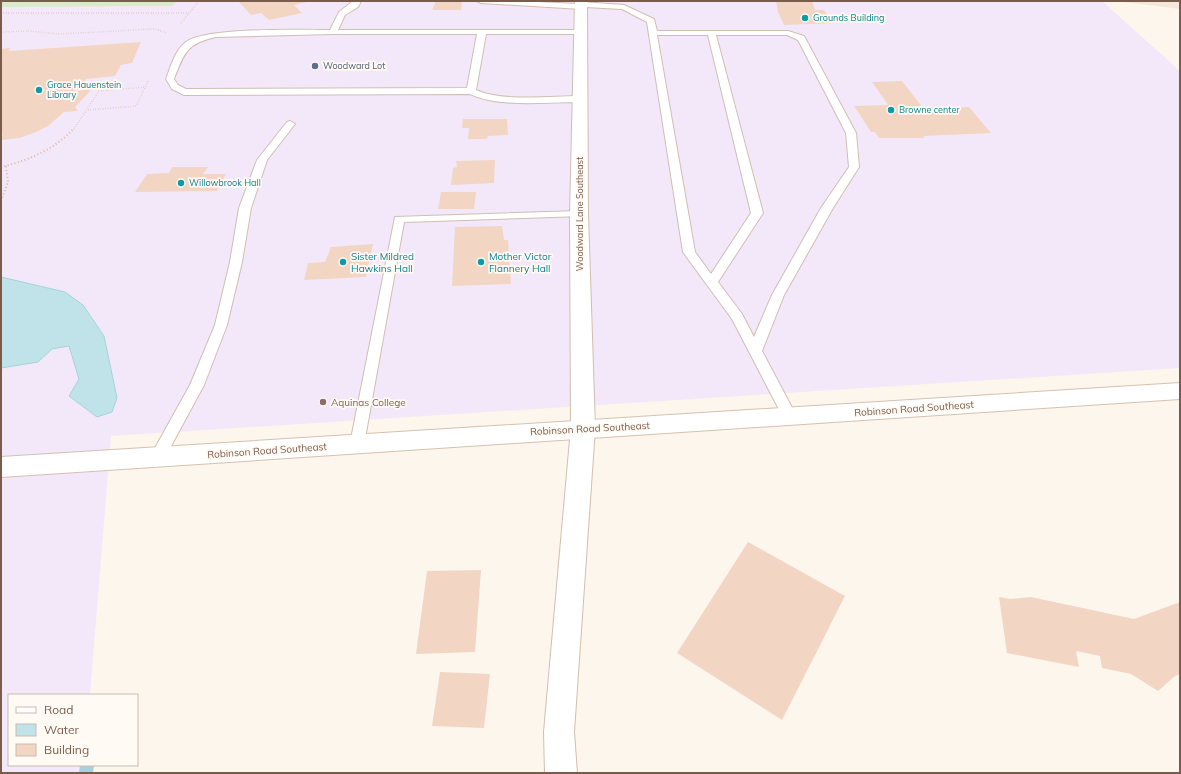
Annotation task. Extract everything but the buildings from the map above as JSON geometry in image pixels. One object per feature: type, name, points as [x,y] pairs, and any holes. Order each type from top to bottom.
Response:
[{"type":"street","name":"Woodward Lane Southeast","points":[[561,773],[559,732],[583,428],[579,214],[581,4]]},
{"type":"street","name":"Robinson Road Southeast","points":[[1,467],[583,428],[790,417],[1180,391]]},
{"type":"lane","points":[[333,32],[342,14],[355,5],[357,1]]},
{"type":"lane","points":[[481,1],[624,7],[651,21],[690,252],[737,317],[790,417]]},
{"type":"lane","points":[[580,100],[504,99],[484,97],[471,91],[184,92],[175,87],[170,79],[183,49],[189,42],[216,35],[333,32],[581,32]]},
{"type":"lane","points":[[471,91],[482,32]]},
{"type":"lane","points":[[711,32],[757,214],[712,282]]},
{"type":"lane","points":[[653,33],[788,33],[800,38],[851,133],[854,168],[827,208],[778,295],[755,350]]},
{"type":"lane","points":[[158,457],[198,385],[221,325],[236,262],[245,208],[262,160],[290,124]]},
{"type":"lane","points":[[357,444],[399,219],[579,214]]},
{"type":"path","points":[[1,13],[189,13]]},
{"type":"path","points":[[1,32],[28,31],[58,34],[155,30],[167,32],[170,38]]},
{"type":"path","points":[[1,167],[33,156],[55,144],[72,132],[83,117],[98,91],[146,87]]},
{"type":"path","points":[[1,201],[8,182],[6,166]]},
{"type":"shaded area","name":"Aquinas College","points":[[1,1],[1102,1],[1180,71],[1180,368],[111,436],[90,694],[8,694],[8,766],[87,766],[86,773],[1,773]]},
{"type":"shaded area","points":[[1115,1],[1180,1],[1180,9]]},
{"type":"green space","points":[[1,1],[177,1],[172,6],[1,7]]},
{"type":"water","points":[[1,277],[65,292],[83,305],[104,336],[117,398],[112,412],[97,417],[69,396],[79,379],[69,346],[52,349],[38,362],[1,368]]},
{"type":"waterway","points":[[86,773],[87,766]]},
{"type":"place","name":"Grounds Building","points":[[805,18]]},
{"type":"place","name":"Woodward Lot","points":[[315,66]]},
{"type":"place","name":"Grace Hauenstein Library","points":[[39,90]]},
{"type":"place","name":"Browne center","points":[[891,110]]},
{"type":"place","name":"Willowbrook Hall","points":[[181,183]]},
{"type":"place","name":"Sister Mildred Hawkins Hall","points":[[343,262]]},
{"type":"place","name":"Mother Victor Flannery Hall","points":[[481,262]]},
{"type":"place","name":"Aquinas College","points":[[323,402]]}]
